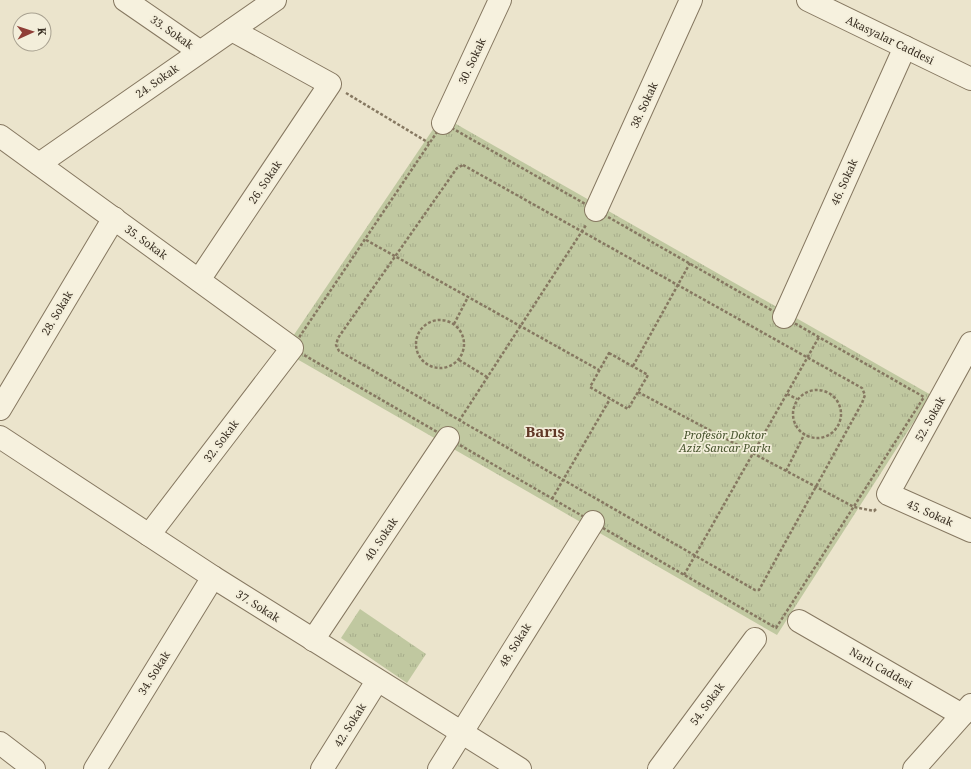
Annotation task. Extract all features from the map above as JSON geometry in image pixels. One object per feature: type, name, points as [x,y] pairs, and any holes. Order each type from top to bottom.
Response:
[{"type":"street","name":"33. Sokak","points":[[125,0],[199,51]]},
{"type":"street","name":"24. Sokak","points":[[39,164],[199,51],[275,0]]},
{"type":"street","name":"30. Sokak","points":[[443,123],[500,0]]},
{"type":"street","name":"38. Sokak","points":[[593,215],[691,0]]},
{"type":"street","name":"Akasyalar Caddesi","points":[[808,0],[971,79]]},
{"type":"street","points":[[232,30],[330,84]]},
{"type":"street","name":"46. Sokak","points":[[784,317],[905,47]]},
{"type":"street","name":"26. Sokak","points":[[200,280],[330,84]]},
{"type":"street","name":"35. Sokak","points":[[0,136],[292,348]]},
{"type":"street","name":"28. Sokak","points":[[0,409],[114,218]]},
{"type":"street","name":"52. Sokak","points":[[888,494],[971,343]]},
{"type":"street","name":"32. Sokak","points":[[149,535],[292,348]]},
{"type":"street","name":"40. Sokak","points":[[313,640],[452,432]]},
{"type":"street","name":"37. Sokak","points":[[0,437],[213,577],[460,733],[520,769]]},
{"type":"street","name":"45. Sokak","points":[[888,494],[971,532]]},
{"type":"street","name":"48. Sokak","points":[[439,769],[460,733],[593,522]]},
{"type":"street","name":"34. Sokak","points":[[95,769],[213,577]]},
{"type":"street","name":"Narlı Caddesi","points":[[799,621],[967,710]]},
{"type":"street","name":"54. Sokak","points":[[659,769],[755,639]]},
{"type":"street","name":"42. Sokak","points":[[322,769],[377,681]]},
{"type":"street","points":[[914,769],[967,710]]},
{"type":"street","points":[[0,743],[34,769]]},
{"type":"path","points":[[330,84],[430,143]]},
{"type":"path","points":[[443,123],[593,215],[690,263],[924,397],[776,628],[552,499],[452,432],[292,348],[430,143],[443,123]]},
{"type":"path","points":[[463,164],[583,230],[862,388],[865,395],[760,590],[755,590],[695,556],[339,351],[336,345],[338,338],[456,168],[463,164]]},
{"type":"path","points":[[452,432],[593,215]]},
{"type":"path","points":[[366,240],[599,370]]},
{"type":"path","points":[[633,366],[690,263]]},
{"type":"path","points":[[454,324],[468,297]]},
{"type":"path","points":[[438,320],[454,324],[460,329],[464,341],[463,353],[459,360],[445,368],[429,366],[423,361],[418,355],[416,339],[424,326],[438,320]]},
{"type":"path","points":[[684,575],[820,337]]},
{"type":"path","points":[[609,353],[633,366],[648,375],[628,409],[590,387],[609,353]]},
{"type":"path","points":[[459,360],[487,377]]},
{"type":"path","points":[[810,390],[823,391],[833,397],[841,410],[838,426],[827,436],[811,438],[804,435],[798,430],[792,415],[797,399],[810,390]]},
{"type":"path","points":[[638,392],[854,507]]},
{"type":"path","points":[[787,394],[797,399]]},
{"type":"path","points":[[552,499],[610,399]]},
{"type":"path","points":[[786,471],[804,435]]},
{"type":"green space","name":"Profesör Doktor Aziz Sancar Parkı","points":[[442,116],[931,395],[777,635],[283,351]]},
{"type":"green space","points":[[360,609],[426,654],[407,683],[341,638]]},
{"type":"district","name":"Barış","points":[[545,432]]}]
